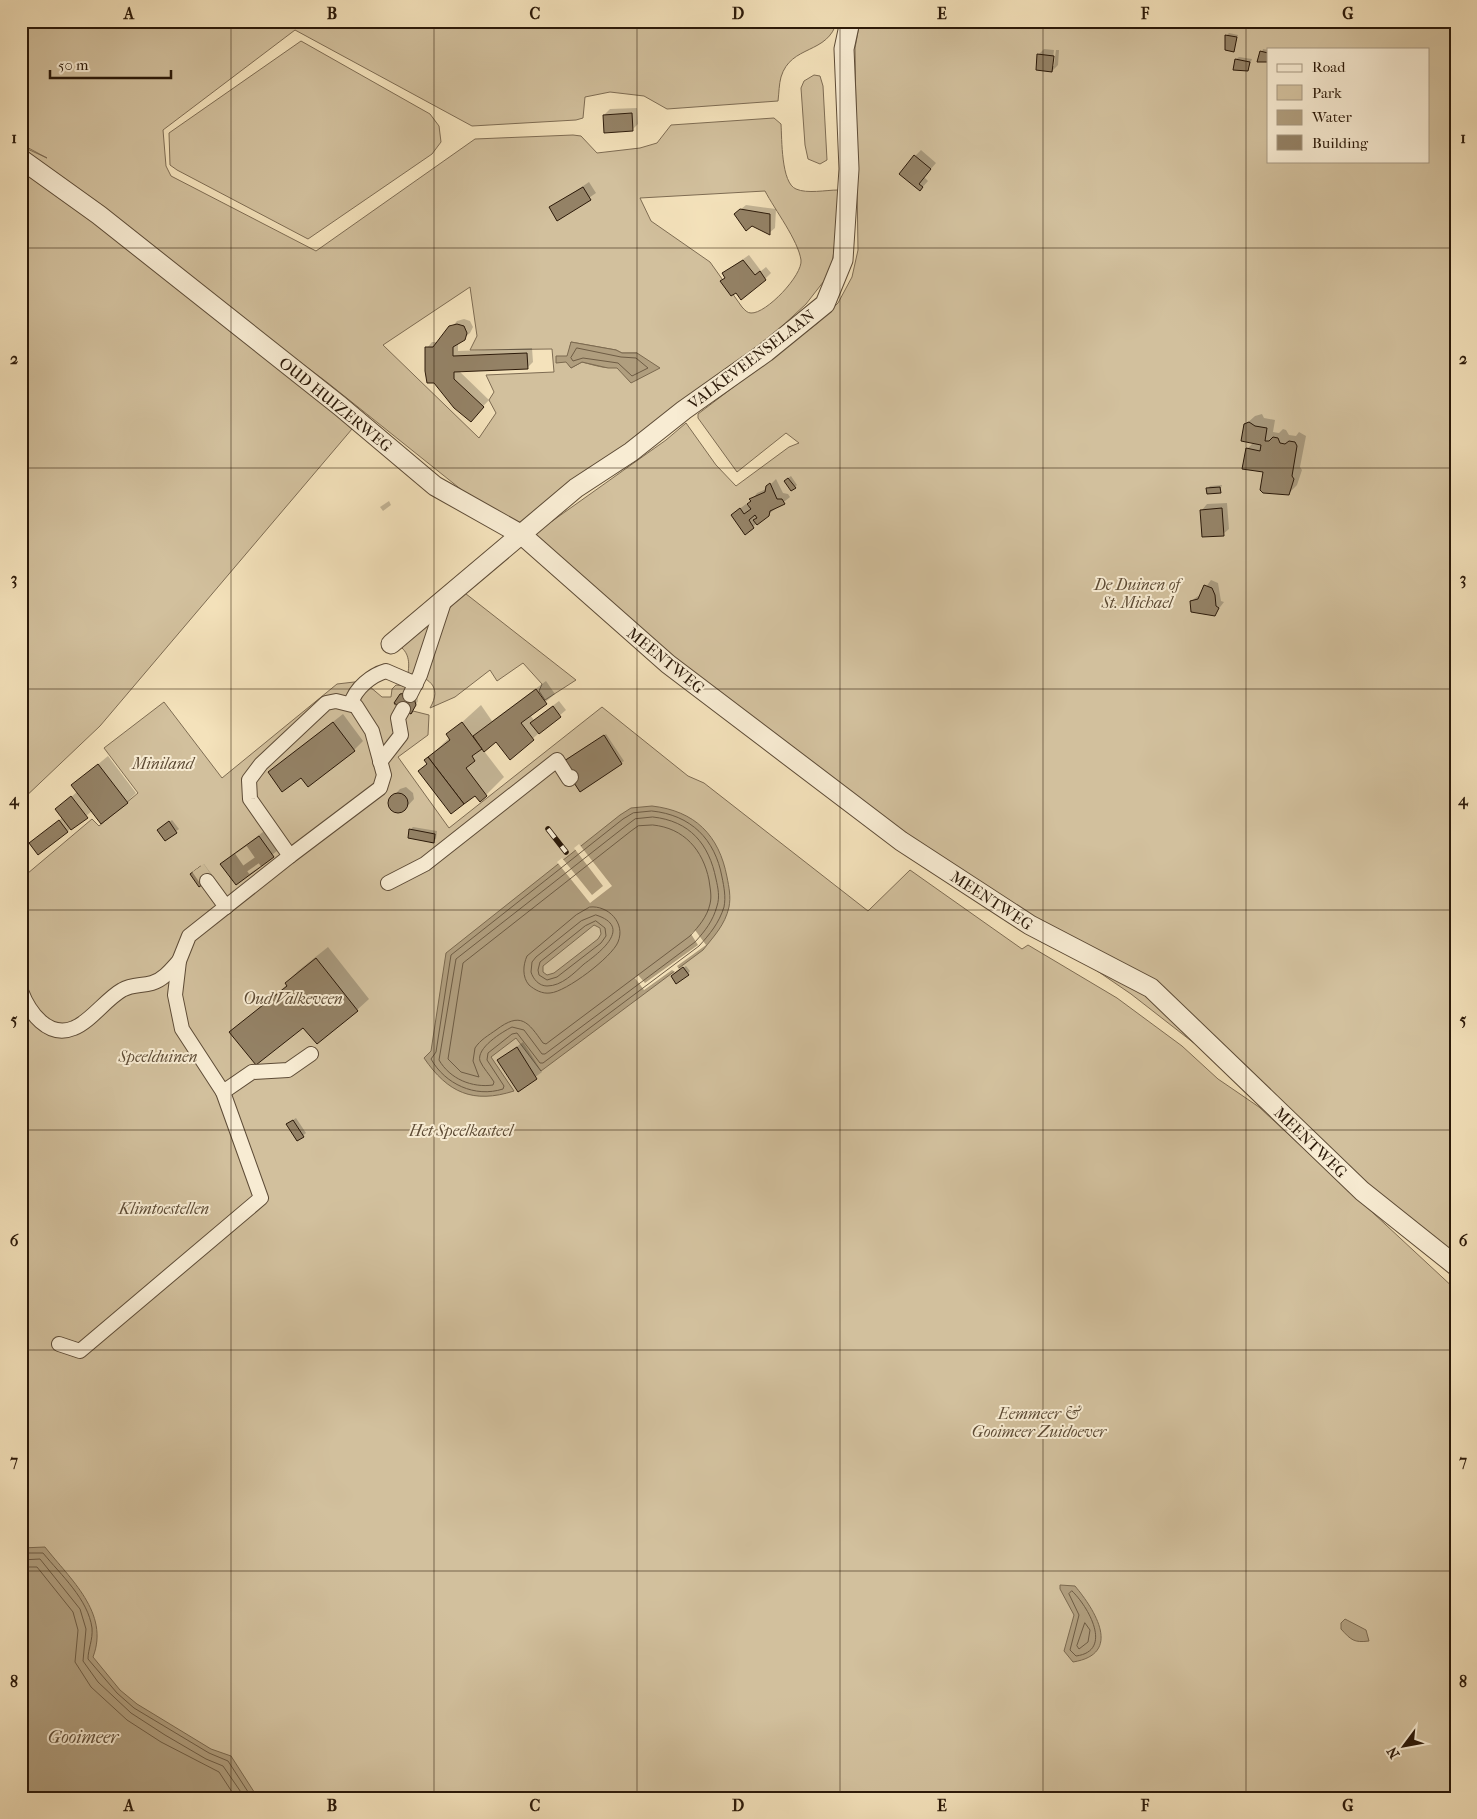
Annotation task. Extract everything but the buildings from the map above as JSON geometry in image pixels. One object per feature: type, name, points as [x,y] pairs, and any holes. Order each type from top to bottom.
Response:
[{"type":"street","name":"VALKEVEENSELAAN","points":[[522,535],[576,488],[631,452],[684,410],[766,352],[825,304],[843,260],[849,169],[844,50],[850,21]]},
{"type":"street","name":"OUD HUIZERWEG","points":[[21,159],[99,214],[340,406],[435,486],[522,535]]},
{"type":"street","points":[[391,644],[522,535]]},
{"type":"street","name":"MEENTWEG","points":[[522,535],[668,664],[901,841],[1030,925],[1150,988],[1362,1191],[1456,1266]]},
{"type":"street","points":[[351,704],[357,690],[379,673],[386,670],[413,690],[445,599]]},
{"type":"street","points":[[59,1344],[80,1351],[261,1198],[223,1092],[182,1029],[175,995],[179,962],[189,936],[380,788],[384,775],[372,731],[365,716],[356,706],[336,701],[326,703],[261,764],[249,780],[250,799],[290,856]]},
{"type":"street","points":[[380,762],[401,734],[398,718],[402,709]]},
{"type":"street","points":[[388,883],[425,864],[557,760],[569,779],[571,777]]},
{"type":"street","points":[[207,881],[226,907]]},
{"type":"street","points":[[21,991],[26,1004],[42,1023],[56,1031],[74,1028],[114,994],[129,986],[153,983],[166,975],[179,962]]},
{"type":"street","points":[[223,1092],[252,1072],[288,1070],[311,1054]]},
{"type":"green space","points":[[21,21],[837,21],[826,39],[793,59],[786,67],[780,80],[778,101],[667,109],[644,96],[610,92],[585,97],[583,118],[576,120],[472,126],[295,30],[163,130],[166,166],[171,176],[316,251],[475,139],[573,135],[581,136],[597,153],[640,148],[657,143],[671,125],[774,118],[781,124],[783,160],[787,178],[791,185],[796,189],[806,191],[838,190],[841,199],[831,272],[806,304],[765,342],[513,531],[328,383],[21,152],[21,146],[47,158],[21,144]],"holes":[[[765,191],[796,243],[801,260],[796,275],[774,301],[758,312],[751,313],[742,307],[710,262],[651,221],[640,198]],[[470,287],[477,336],[470,350],[552,349],[554,372],[486,375],[494,392],[489,400],[496,413],[479,438],[383,345]],[[571,342],[616,350],[622,353],[637,353],[617,366],[611,367],[600,367],[582,362],[571,368],[567,362]]]},
{"type":"green space","name":"De Duinen of St. Michael","points":[[860,21],[1456,21],[1456,1276],[1308,1132],[1131,994],[1030,925],[656,651],[527,539],[666,440],[686,423],[716,465],[736,486],[789,447],[799,443],[786,433],[737,472],[698,418],[698,414],[819,322],[838,303],[852,277],[858,250],[855,48]]},
{"type":"green space","points":[[301,41],[430,114],[439,126],[441,142],[432,154],[308,239],[170,165],[169,133]]},
{"type":"green space","points":[[814,75],[820,76],[823,86],[827,160],[820,164],[808,159],[805,145],[801,88],[804,81]]},
{"type":"green space","points":[[21,160],[308,389],[352,429],[100,726],[21,801]]},
{"type":"green space","points":[[461,590],[576,680],[545,700],[539,691],[542,684],[523,663],[497,681],[490,670],[455,697],[430,708],[434,700],[434,688],[422,677],[408,673],[409,664],[406,652],[396,644]]},
{"type":"green space","name":"Eemmeer & Gooimeer Zuidoever","points":[[363,681],[382,697],[391,697],[392,689],[396,685],[407,686],[406,693],[400,695],[394,704],[411,714],[413,711],[429,715],[428,735],[398,757],[449,828],[602,707],[688,776],[704,783],[868,911],[910,870],[1022,949],[1028,945],[1117,998],[1182,1046],[1218,1079],[1259,1107],[1456,1290],[1456,1798],[21,1798],[21,879],[92,819],[99,826],[138,793],[104,748],[164,702],[222,778],[337,684]]},
{"type":"water","points":[[571,342],[616,350],[622,353],[637,353],[660,368],[631,383],[617,368],[608,368],[582,362],[571,368],[566,362],[556,363],[556,356],[567,356]]},
{"type":"water","points":[[652,806],[681,813],[703,828],[711,837],[723,862],[730,892],[730,903],[719,930],[703,950],[541,1071],[516,1038],[491,1057],[514,1091],[499,1095],[474,1096],[452,1087],[442,1080],[424,1058],[431,1051],[446,953],[631,808]],"holes":[[[594,925],[600,928],[601,934],[598,939],[554,973],[547,975],[543,972],[543,966]]]},
{"type":"water","name":"Gooimeer","points":[[45,1547],[76,1584],[92,1611],[97,1641],[93,1657],[120,1690],[137,1704],[211,1749],[231,1756],[258,1798],[21,1798],[21,1548]]},
{"type":"water","points":[[1060,1585],[1075,1586],[1090,1607],[1100,1630],[1101,1641],[1097,1650],[1088,1657],[1073,1662],[1064,1651],[1074,1615],[1060,1589]]},
{"type":"water","points":[[1345,1619],[1366,1630],[1369,1641],[1360,1642],[1347,1636],[1341,1629],[1341,1623]]},
{"type":"pier","points":[[579,844],[612,886],[590,903],[557,862],[562,858],[592,895],[603,886],[574,848]]},
{"type":"pier","points":[[695,930],[706,945],[677,966],[679,969],[675,972],[672,970],[644,990],[635,978],[638,975],[645,983],[698,945],[691,934]]},
{"type":"tunnel","points":[[241,850],[255,870]]},
{"type":"tunnel","points":[[198,868],[207,881]]},
{"type":"railway","points":[[548,829],[566,852]]},
{"type":"park label","name":"Miniland","points":[[163,763]]},
{"type":"park label","name":"Oud Valkeveen","points":[[293,998]]},
{"type":"park label","name":"Speelduinen","points":[[158,1056]]},
{"type":"park label","name":"Het Speelkasteel","points":[[461,1130]]},
{"type":"park label","name":"Klimtoestellen","points":[[164,1208]]}]
